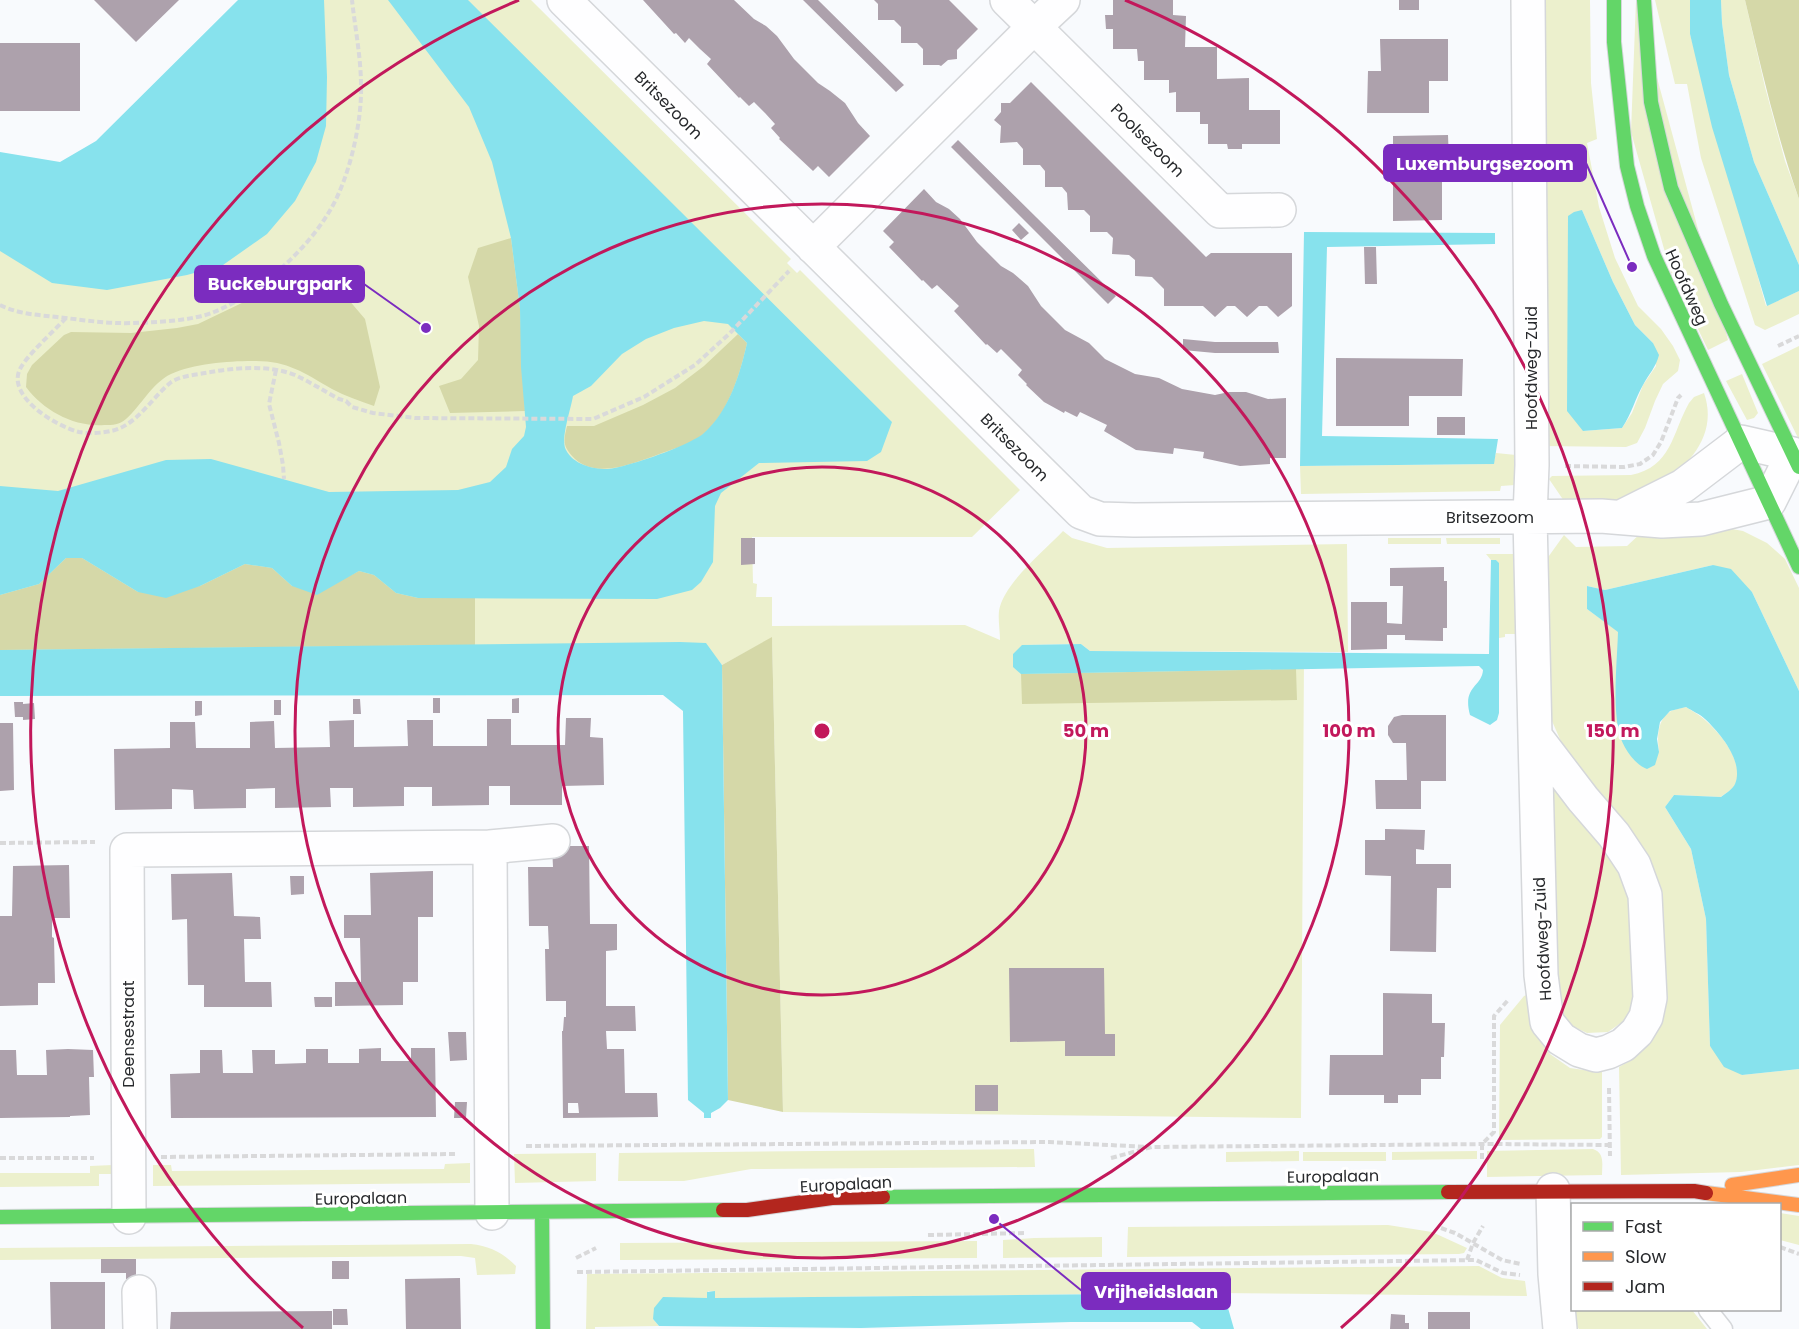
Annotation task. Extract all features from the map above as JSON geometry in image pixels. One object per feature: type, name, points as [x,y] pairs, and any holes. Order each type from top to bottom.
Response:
[{"type":"street","name":"Britsezoom","points":[[564,0],[1081,512],[1100,519],[1134,520],[1621,517],[1662,521],[1701,519],[1768,502]]},
{"type":"street","name":"Poolsezoom","points":[[1007,0],[1220,211],[1279,210]]},
{"type":"street","points":[[813,247],[1063,0]]},
{"type":"street","name":"Hoofdweg-Zuid","points":[[1528,0],[1532,465],[1530,517],[1540,975],[1548,1022],[1562,1039],[1579,1050],[1596,1055],[1608,1052]]},
{"type":"street","name":"Hoofdweg","points":[[1614,0],[1614,42],[1627,166],[1637,206],[1654,256],[1799,567]]},
{"type":"street","name":"Hoofdweg","points":[[1644,0],[1651,102],[1671,188],[1721,304],[1796,460]]},
{"type":"street","name":"Britsezoom","points":[[1621,517],[1683,486],[1741,442]]},
{"type":"street","points":[[1741,442],[1796,460],[1768,502]]},
{"type":"street","points":[[1535,736],[1614,835],[1634,865],[1645,895],[1650,998],[1646,1017],[1637,1032],[1623,1045],[1608,1052]]},
{"type":"street","points":[[127,850],[490,847],[553,841]]},
{"type":"street","points":[[490,847],[492,1213]]},
{"type":"street","name":"Deensestraat","points":[[127,850],[129,1217]]},
{"type":"street","name":"Europalaan","points":[[1694,1198],[1799,1175]]},
{"type":"street","points":[[1553,1190],[1555,1274],[1560,1329]]},
{"type":"street","name":"Europalaan","points":[[0,1217],[747,1210],[832,1198],[1553,1190],[1610,1190],[1760,1203]]},
{"type":"street","name":"Europalaan","points":[[1781,1205],[1799,1206]]},
{"type":"street","points":[[542,1213],[543,1329]]},
{"type":"street","points":[[139,1292],[140,1329]]},
{"type":"lane","points":[[1709,1311],[1723,1329]]},
{"type":"path","points":[[0,305],[16,312],[115,324],[167,321],[214,312],[270,278],[304,245],[330,212],[356,143],[361,86],[352,0]]},
{"type":"path","points":[[66,318],[19,370],[18,382],[24,394],[41,414],[60,425],[83,433],[111,431],[127,426],[172,381],[229,369],[276,370],[293,375],[346,401],[352,407],[374,413],[415,418],[593,419],[644,397],[695,366],[771,289]]},
{"type":"path","points":[[1748,360],[1799,336]]},
{"type":"path","points":[[276,370],[269,404],[279,443],[284,479]]},
{"type":"path","points":[[1532,465],[1624,466],[1640,464],[1653,455],[1661,442],[1678,399],[1685,391],[1711,378]]},
{"type":"path","points":[[0,843],[99,842],[127,850]]},
{"type":"path","points":[[1467,1260],[1473,1243],[1484,1224],[1482,1144],[1494,1132],[1494,1016],[1518,989],[1540,975]]},
{"type":"path","points":[[1608,1052],[1610,1190]]},
{"type":"path","points":[[0,1158],[492,1154],[519,1146],[1049,1143],[1152,1147],[1609,1145]]},
{"type":"path","points":[[1107,1159],[1152,1147]]},
{"type":"path","points":[[1781,1248],[1799,1254]]},
{"type":"path","points":[[543,1272],[1476,1260],[1503,1273],[1555,1274]]},
{"type":"green space","points":[[262,0],[531,0],[791,259],[787,263],[797,273],[800,270],[1020,490],[972,537],[752,537],[753,583],[757,584],[756,597],[772,597],[772,626],[965,625],[1000,640],[999,611],[1008,590],[1025,568],[1063,531],[1072,538],[1107,548],[1347,544],[1348,652],[1090,651],[1081,644],[1023,645],[1020,648],[1044,658],[1304,659],[1301,1118],[783,1112],[772,638],[722,665],[714,655],[0,666],[0,169],[65,184]]},
{"type":"green space","points":[[1544,0],[1590,0],[1591,83],[1597,139],[1587,143],[1599,207],[1615,258],[1638,306],[1661,329],[1680,360],[1678,371],[1663,384],[1637,443],[1626,447],[1542,446]],"holes":[[[1582,210],[1613,282],[1635,325],[1653,343],[1656,366],[1643,385],[1632,413],[1622,428],[1583,431]]]},
{"type":"green space","points":[[1636,0],[1728,340],[1708,350],[1670,270],[1631,132]]},
{"type":"green space","points":[[1655,0],[1690,0],[1690,34],[1766,306],[1799,291],[1799,314],[1765,330],[1755,325],[1701,158],[1687,84],[1675,84]]},
{"type":"green space","points":[[1721,0],[1745,0],[1785,161],[1799,199],[1799,265],[1754,162],[1729,75]]},
{"type":"green space","points":[[1745,0],[1799,0],[1799,199],[1776,125]]},
{"type":"green space","points":[[511,238],[520,309],[525,411],[450,413],[439,386],[461,379],[478,360],[479,326],[468,277],[478,248]]},
{"type":"green space","points":[[327,287],[348,299],[365,319],[380,387],[374,406],[337,392],[294,368],[264,361],[210,364],[171,374],[152,389],[126,419],[113,425],[93,425],[60,416],[33,396],[26,387],[27,374],[32,365],[64,335],[71,332],[131,333],[177,328],[198,324],[246,301]]},
{"type":"green space","points":[[738,334],[747,343],[737,380],[727,404],[704,434],[684,445],[641,461],[606,469],[584,465],[568,451],[565,440],[567,426],[594,426],[675,388],[704,366]]},
{"type":"green space","points":[[1799,346],[1799,440],[1762,364]]},
{"type":"green space","points":[[1742,374],[1758,413],[1754,418],[1747,420],[1726,381]]},
{"type":"green space","points":[[1704,393],[1707,421],[1699,446],[1682,467],[1648,490],[1620,499],[1564,501],[1549,479],[1552,476],[1631,475],[1645,471],[1663,457],[1689,403],[1694,397]]},
{"type":"green space","points":[[1496,453],[1516,455],[1515,485],[1501,486],[1500,491],[1301,494],[1300,466],[1493,464]]},
{"type":"green space","points":[[1721,527],[1743,531],[1767,543],[1785,559],[1799,588],[1799,691],[1752,592],[1713,565],[1605,590],[1587,586],[1587,609],[1619,632],[1616,689],[1659,752],[1658,735],[1666,714],[1686,707],[1701,716],[1711,726],[1730,749],[1734,758],[1737,767],[1735,785],[1721,797],[1674,795],[1665,807],[1691,849],[1706,919],[1710,1046],[1742,1075],[1799,1069],[1799,1165],[1741,1172],[1621,1175],[1619,1067],[1633,1059],[1648,1044],[1657,1031],[1663,1014],[1661,926],[1566,753],[1552,721],[1548,700],[1546,560],[1564,535],[1576,547],[1627,546],[1641,533]]},
{"type":"green space","points":[[1388,538],[1441,538],[1441,544],[1388,544]]},
{"type":"green space","points":[[1446,538],[1500,538],[1500,544],[1447,544]]},
{"type":"green space","points":[[1486,554],[1516,554],[1518,634],[1505,634],[1505,637],[1499,638],[1499,564]]},
{"type":"green space","points":[[66,558],[82,558],[138,592],[200,586],[245,564],[272,568],[292,586],[341,580],[359,571],[374,575],[396,593],[418,598],[475,598],[475,645],[0,650],[0,595],[39,584]]},
{"type":"green space","points":[[772,637],[783,1112],[728,1100],[722,665]]},
{"type":"green space","points":[[1296,669],[1297,700],[1022,704],[1021,674]]},
{"type":"green space","points":[[1550,783],[1618,866],[1633,909],[1633,1007],[1625,1020],[1608,1032],[1587,1033],[1572,1026],[1561,1013],[1557,997]]},
{"type":"green space","points":[[1530,994],[1534,1032],[1550,1054],[1570,1068],[1602,1070],[1602,1137],[1600,1139],[1499,1140],[1500,1025],[1524,996]]},
{"type":"green space","points":[[1034,1149],[1035,1167],[751,1169],[684,1181],[618,1181],[619,1153]]},
{"type":"green space","points":[[1593,1149],[1601,1156],[1602,1175],[1487,1177],[1487,1151]]},
{"type":"green space","points":[[1299,1151],[1299,1161],[1226,1162],[1226,1152]]},
{"type":"green space","points":[[1477,1151],[1477,1159],[1392,1160],[1392,1152]]},
{"type":"green space","points":[[1303,1152],[1386,1152],[1386,1161],[1303,1161]]},
{"type":"green space","points":[[596,1153],[596,1181],[515,1183],[514,1154]]},
{"type":"green space","points":[[470,1163],[470,1183],[153,1186],[153,1165],[171,1165],[172,1171],[444,1169],[445,1164]]},
{"type":"green space","points":[[113,1165],[113,1174],[99,1174],[99,1186],[0,1187],[0,1173],[90,1173],[90,1166]]},
{"type":"green space","points":[[1781,1213],[1799,1216],[1799,1245],[1781,1240]]},
{"type":"green space","points":[[1388,1225],[1432,1232],[1467,1248],[1464,1253],[1459,1254],[1127,1257],[1128,1227]]},
{"type":"green space","points":[[1102,1237],[1102,1257],[1003,1258],[1003,1240]]},
{"type":"green space","points":[[977,1241],[977,1258],[620,1260],[620,1243]]},
{"type":"green space","points":[[471,1244],[490,1248],[506,1257],[516,1266],[515,1274],[477,1275],[475,1258],[461,1256],[0,1260],[0,1248]]},
{"type":"green space","points":[[1479,1266],[1502,1278],[1525,1281],[1527,1296],[1217,1293],[714,1298],[715,1292],[708,1291],[707,1298],[653,1319],[659,1326],[586,1329],[587,1274]]},
{"type":"green space","points":[[1575,1311],[1693,1311],[1707,1329],[1579,1329]]},
{"type":"water","points":[[238,0],[324,0],[326,126],[316,162],[295,201],[267,234],[223,265],[187,275],[107,290],[52,283],[0,251],[0,152],[60,162],[96,141]]},
{"type":"water","points":[[388,0],[468,0],[892,422],[881,452],[867,461],[759,463],[721,493],[715,506],[713,562],[701,582],[692,590],[657,599],[418,598],[396,593],[374,575],[359,571],[317,595],[292,586],[272,568],[245,564],[200,586],[166,598],[138,592],[82,558],[66,558],[39,584],[0,595],[0,486],[58,491],[166,460],[211,459],[329,492],[458,490],[490,482],[506,467],[512,449],[524,436],[526,427],[521,367],[520,309],[511,238],[492,162],[469,107]],"holes":[[[704,321],[728,324],[747,343],[741,367],[727,403],[704,433],[672,450],[615,468],[589,467],[569,455],[564,439],[573,396],[591,386],[622,354],[646,339],[674,328]]]},
{"type":"water","points":[[1690,0],[1721,0],[1729,75],[1754,162],[1799,265],[1799,291],[1767,306],[1712,127],[1690,34]]},
{"type":"water","points":[[1582,210],[1613,282],[1635,325],[1653,343],[1659,355],[1622,428],[1583,431],[1567,411],[1568,216]]},
{"type":"water","points":[[1304,232],[1495,233],[1495,244],[1327,247],[1322,436],[1498,439],[1494,464],[1300,466]]},
{"type":"water","points":[[1491,560],[1499,563],[1499,713],[1497,720],[1490,725],[1470,715],[1468,705],[1470,692],[1482,676],[1483,670],[1479,666],[1021,674],[1013,667],[1013,654],[1022,645],[1081,644],[1090,651],[1489,654]]},
{"type":"water","points":[[1713,565],[1731,569],[1752,592],[1799,691],[1799,1069],[1742,1075],[1724,1067],[1710,1046],[1706,919],[1691,849],[1665,807],[1674,795],[1721,797],[1735,784],[1737,776],[1734,758],[1718,732],[1703,717],[1686,707],[1670,711],[1660,722],[1657,739],[1659,752],[1655,765],[1647,769],[1632,758],[1621,740],[1618,728],[1616,680],[1618,632],[1587,609],[1587,586],[1605,590]]},
{"type":"water","points":[[706,643],[722,665],[728,1100],[711,1113],[711,1118],[704,1118],[704,1113],[688,1100],[683,711],[663,695],[0,696],[0,650]]},
{"type":"water","points":[[715,1291],[715,1298],[1217,1293],[1228,1308],[1234,1329],[1201,1329],[1192,1322],[1071,1322],[861,1328],[659,1326],[653,1319],[654,1308],[663,1297],[707,1298],[707,1292]]},
{"type":"building","points":[[94,0],[179,0],[136,42]]},
{"type":"building","points":[[643,0],[734,0],[777,36],[794,59],[818,83],[845,103],[870,136],[829,177],[818,166],[813,171],[779,139],[771,128],[775,124],[765,113],[754,102],[749,106],[739,98],[707,64],[711,59],[689,38],[685,43],[676,33],[674,34]]},
{"type":"building","points":[[803,0],[818,0],[904,85],[896,92]]},
{"type":"building","points":[[874,0],[949,0],[978,29],[957,50],[957,59],[948,60],[941,66],[923,65],[923,49],[917,43],[901,43],[901,27],[894,20],[878,20],[878,4]]},
{"type":"building","points":[[1113,0],[1173,0],[1173,15],[1186,16],[1185,47],[1217,47],[1217,79],[1249,78],[1249,110],[1280,110],[1280,144],[1242,144],[1242,149],[1228,149],[1227,144],[1208,144],[1208,124],[1200,124],[1200,112],[1176,112],[1176,92],[1169,93],[1169,80],[1144,80],[1144,61],[1138,61],[1137,49],[1113,49],[1113,29],[1106,29],[1105,15],[1113,15]]},
{"type":"building","points":[[1399,0],[1419,0],[1419,10],[1399,10]]},
{"type":"building","points":[[1380,39],[1448,39],[1448,81],[1429,81],[1429,113],[1367,113],[1368,71],[1381,71]]},
{"type":"building","points":[[0,43],[80,43],[80,111],[0,111]]},
{"type":"building","points":[[1031,82],[1206,257],[1211,253],[1292,253],[1292,306],[1278,317],[1267,306],[1259,306],[1247,317],[1235,306],[1227,306],[1215,317],[1203,306],[1164,306],[1164,289],[1152,277],[1135,276],[1135,260],[1129,255],[1112,254],[1113,238],[1107,232],[1090,232],[1090,216],[1084,210],[1068,210],[1067,193],[1062,187],[1045,187],[1045,171],[1040,165],[1023,165],[1023,149],[1017,142],[1000,143],[1001,126],[994,120],[1001,112],[1001,103],[1010,103]]},
{"type":"building","points":[[1448,135],[1449,162],[1442,162],[1442,220],[1393,221],[1393,136]]},
{"type":"building","points":[[958,140],[1116,296],[1108,304],[951,147]]},
{"type":"building","points":[[924,189],[936,202],[949,209],[960,219],[977,242],[1001,266],[1028,286],[1041,306],[1065,330],[1089,343],[1105,359],[1135,374],[1159,378],[1182,389],[1215,395],[1246,392],[1268,399],[1286,398],[1286,458],[1270,458],[1270,464],[1240,466],[1203,458],[1204,452],[1174,448],[1173,454],[1136,450],[1104,431],[1107,425],[1080,412],[1077,417],[1065,411],[1064,413],[1044,402],[1018,375],[1022,370],[1001,349],[997,353],[986,345],[954,311],[959,306],[937,285],[932,289],[922,281],[889,247],[894,242],[883,231]]},
{"type":"building","points":[[1019,223],[1029,233],[1021,240],[1012,230]]},
{"type":"building","points":[[1364,247],[1376,247],[1377,284],[1365,284]]},
{"type":"building","points":[[1183,339],[1215,342],[1278,342],[1279,353],[1215,353],[1183,350]]},
{"type":"building","points":[[1336,358],[1463,359],[1462,396],[1409,396],[1409,426],[1336,426]]},
{"type":"building","points":[[1437,417],[1465,417],[1465,435],[1437,435]]},
{"type":"building","points":[[741,538],[755,538],[755,564],[741,565]]},
{"type":"building","points":[[1444,567],[1444,581],[1447,581],[1447,628],[1443,628],[1443,641],[1405,640],[1405,635],[1387,635],[1387,649],[1351,650],[1351,602],[1387,602],[1387,623],[1402,624],[1403,586],[1390,586],[1390,568]]},
{"type":"building","points":[[433,698],[440,698],[440,713],[433,713]]},
{"type":"building","points":[[519,698],[519,713],[512,713],[512,699]]},
{"type":"building","points":[[353,699],[360,699],[361,714],[353,714]]},
{"type":"building","points":[[274,700],[281,700],[281,715],[274,715]]},
{"type":"building","points":[[195,701],[202,701],[202,715],[195,716]]},
{"type":"building","points":[[14,702],[34,703],[35,719],[23,720],[23,717],[15,717]]},
{"type":"building","points":[[1446,715],[1446,781],[1421,781],[1421,809],[1376,809],[1375,780],[1407,780],[1406,743],[1393,743],[1388,735],[1388,726],[1394,717]]},
{"type":"building","points":[[566,718],[591,718],[590,737],[603,738],[604,785],[562,786],[562,805],[510,805],[510,786],[489,786],[489,805],[432,806],[432,787],[404,787],[404,806],[353,807],[353,788],[330,788],[331,807],[275,808],[275,788],[246,789],[246,808],[194,809],[193,790],[172,789],[172,809],[115,810],[114,749],[170,748],[170,722],[195,722],[196,748],[250,748],[250,722],[274,721],[275,748],[330,747],[329,721],[354,720],[354,747],[408,746],[407,720],[433,720],[433,746],[487,746],[487,719],[511,719],[511,745],[565,745]]},
{"type":"building","points":[[0,723],[13,723],[14,790],[0,791]]},
{"type":"building","points":[[1385,829],[1425,830],[1424,850],[1416,849],[1416,864],[1451,864],[1451,888],[1437,888],[1436,952],[1390,951],[1391,876],[1365,875],[1365,840],[1385,840]]},
{"type":"building","points":[[552,846],[589,846],[590,924],[617,924],[617,950],[606,951],[606,1006],[635,1006],[636,1031],[606,1031],[607,1049],[624,1049],[625,1093],[657,1093],[658,1117],[563,1118],[562,1031],[564,1017],[566,1017],[566,1001],[546,1001],[545,949],[549,949],[548,926],[529,926],[528,867],[553,867]],"holes":[[[568,1103],[578,1103],[579,1113],[568,1113]]]},
{"type":"building","points":[[69,865],[70,918],[52,918],[55,983],[38,983],[38,1005],[0,1006],[0,916],[12,916],[13,866]]},
{"type":"building","points":[[433,871],[433,917],[418,917],[418,982],[403,982],[403,1005],[335,1006],[335,982],[361,982],[360,938],[344,938],[344,915],[371,915],[370,873]]},
{"type":"building","points":[[232,873],[234,916],[260,917],[261,939],[244,939],[245,982],[271,982],[272,1007],[204,1007],[204,985],[188,985],[187,919],[172,920],[171,874]]},
{"type":"building","points":[[290,876],[304,876],[304,894],[291,895]]},
{"type":"building","points":[[1009,968],[1104,968],[1105,1034],[1115,1034],[1115,1056],[1065,1056],[1065,1041],[1010,1042]]},
{"type":"building","points":[[1383,993],[1432,994],[1432,1023],[1445,1023],[1441,1079],[1421,1079],[1421,1095],[1398,1095],[1398,1103],[1384,1103],[1384,1095],[1329,1095],[1330,1055],[1383,1055]]},
{"type":"building","points":[[314,997],[332,997],[332,1007],[315,1007]]},
{"type":"building","points":[[448,1032],[466,1032],[467,1060],[450,1061]]},
{"type":"building","points":[[381,1048],[381,1061],[411,1061],[411,1048],[435,1048],[436,1117],[171,1118],[170,1074],[200,1073],[200,1050],[222,1050],[223,1073],[253,1073],[252,1050],[275,1050],[275,1064],[306,1063],[306,1049],[328,1049],[328,1063],[359,1063],[359,1049]]},
{"type":"building","points":[[0,1050],[16,1050],[17,1075],[47,1075],[46,1050],[93,1050],[94,1077],[89,1077],[90,1115],[0,1118]]},
{"type":"building","points":[[975,1085],[998,1085],[998,1111],[975,1111]]},
{"type":"building","points":[[455,1102],[467,1102],[466,1118],[454,1118]]},
{"type":"building","points":[[101,1259],[136,1259],[136,1278],[126,1279],[126,1273],[101,1273]]},
{"type":"building","points":[[332,1261],[349,1261],[349,1279],[332,1279]]},
{"type":"building","points":[[460,1278],[461,1329],[406,1329],[405,1279]]},
{"type":"building","points":[[50,1282],[105,1282],[105,1329],[51,1329]]},
{"type":"building","points":[[333,1309],[347,1309],[348,1325],[333,1325]]},
{"type":"building","points":[[332,1311],[332,1329],[170,1329],[171,1312]]},
{"type":"building","points":[[1428,1312],[1470,1312],[1470,1329],[1428,1329]]},
{"type":"building","points":[[1391,1314],[1405,1315],[1405,1323],[1409,1323],[1409,1329],[1390,1329]]},
{"type":"traffic: fast","points":[[1614,0],[1614,42],[1627,166],[1637,206],[1654,256],[1799,567]]},
{"type":"traffic: fast","points":[[1644,0],[1651,102],[1671,188],[1721,304],[1799,467]]},
{"type":"traffic: fast","points":[[883,1197],[1448,1192]]},
{"type":"traffic: fast","points":[[0,1217],[723,1210]]},
{"type":"traffic: fast","points":[[542,1213],[543,1329]]},
{"type":"traffic: slow","points":[[1732,1185],[1799,1175]]},
{"type":"traffic: slow","points":[[1706,1193],[1799,1205]]},
{"type":"traffic: jam","points":[[1448,1192],[1694,1191],[1706,1193]]},
{"type":"traffic: jam","points":[[723,1210],[747,1210],[832,1198],[883,1197]]},
{"type":"place","name":"Luxemburgsezoom","points":[[1632,267]]},
{"type":"place","name":"Buckeburgpark","points":[[426,328]]},
{"type":"place","name":"Vrijheidslaan","points":[[994,1219]]}]
